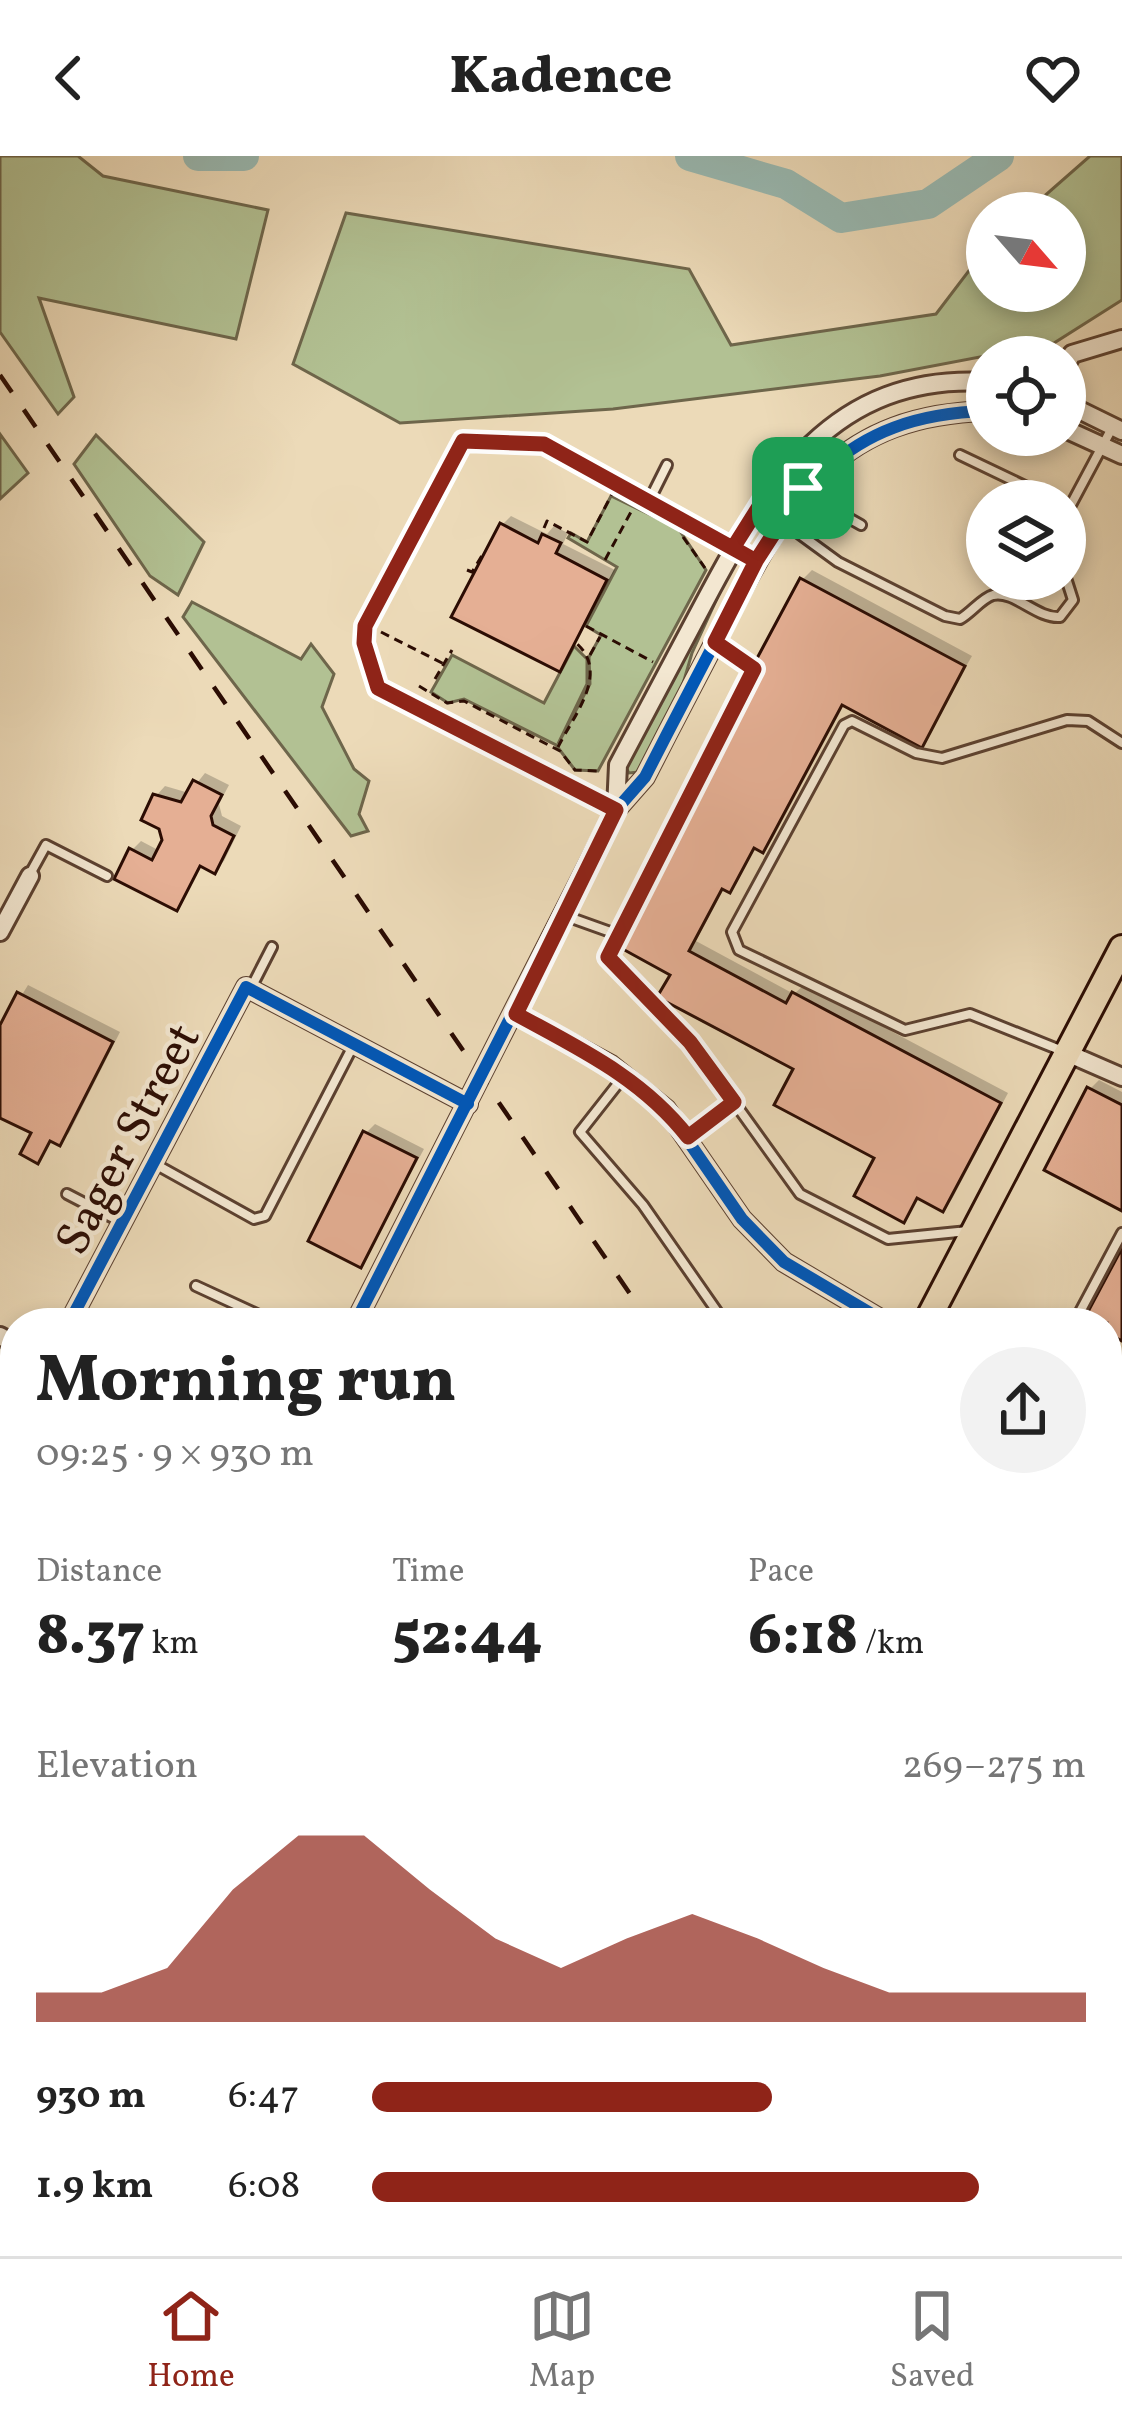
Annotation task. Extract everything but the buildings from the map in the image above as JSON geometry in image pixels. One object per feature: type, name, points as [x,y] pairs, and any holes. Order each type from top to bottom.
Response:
[{"type":"main road","points":[[934,1308],[1122,948]]},
{"type":"street","points":[[1086,350],[1122,339]]},
{"type":"street","points":[[616,810],[618,765],[733,548],[782,470],[831,424],[889,398],[935,385],[966,383]]},
{"type":"street","points":[[363,1308],[616,810],[645,777],[780,518],[803,488],[855,444],[943,412],[966,411]]},
{"type":"street","points":[[1086,414],[1117,429]]},
{"type":"street","points":[[1086,438],[1122,454]]},
{"type":"street","points":[[0,932],[30,876]]},
{"type":"street","points":[[248,988],[468,1104]]},
{"type":"street","name":"Sager Street","points":[[77,1308],[248,988]]},
{"type":"street","points":[[516,1014],[624,1075],[666,1109],[742,1220],[784,1262],[862,1308]]},
{"type":"street","points":[[1067,1053],[1122,1077]]},
{"type":"lane","points":[[1083,480],[1117,429]]},
{"type":"lane","points":[[616,810],[378,688],[364,643],[365,626],[463,441],[544,444],[756,561]]},
{"type":"lane","points":[[960,454],[1013,480]]},
{"type":"lane","points":[[650,500],[667,465]]},
{"type":"lane","points":[[782,470],[861,525]]},
{"type":"lane","points":[[759,504],[838,562],[945,616],[960,619],[983,600]]},
{"type":"lane","points":[[1012,600],[1048,618],[1060,616],[1073,600]]},
{"type":"lane","points":[[715,642],[754,669],[608,957],[690,1042],[800,1194],[888,1239],[974,1230]]},
{"type":"lane","points":[[1067,1053],[970,1014],[905,1030],[740,950],[732,932],[844,725],[852,721],[916,753],[942,758],[1067,720],[1088,721],[1122,743]]},
{"type":"lane","points":[[30,876],[46,845],[107,876]]},
{"type":"lane","points":[[563,915],[616,934]]},
{"type":"lane","points":[[248,988],[272,947]]},
{"type":"lane","points":[[154,1163],[254,1219],[265,1216],[354,1044]]},
{"type":"lane","points":[[624,1075],[580,1132],[643,1205],[715,1308]]},
{"type":"lane","points":[[688,1137],[734,1102]]},
{"type":"lane","points":[[67,1194],[122,1222]]},
{"type":"lane","points":[[1082,1308],[1122,1234]]},
{"type":"lane","points":[[196,1286],[244,1308]]},
{"type":"path","points":[[544,528],[548,521],[587,542],[612,494],[632,510],[641,509]]},
{"type":"path","points":[[605,560],[632,510]]},
{"type":"path","points":[[678,529],[706,569]]},
{"type":"path","points":[[467,570],[472,572],[484,554]]},
{"type":"path","points":[[586,626],[655,663]]},
{"type":"path","points":[[381,632],[444,664]]},
{"type":"path","points":[[557,749],[590,685],[589,656],[601,635]]},
{"type":"path","points":[[575,642],[589,656]]},
{"type":"path","points":[[428,693],[452,650]]},
{"type":"path","points":[[419,686],[447,703],[464,701],[557,749],[575,770],[598,771]]},
{"type":"green space","points":[[0,156],[78,156],[103,176],[268,210],[236,339],[39,298],[74,397],[58,414],[0,332]]},
{"type":"green space","points":[[1090,156],[1122,156],[1122,300],[1065,336],[966,336],[966,360],[880,376],[613,409],[400,423],[293,364],[346,213],[689,269],[731,345],[936,314],[966,275],[966,312],[1086,312],[1086,192],[1049,192]]},
{"type":"green space","points":[[0,434],[28,473],[0,499]]},
{"type":"green space","points":[[96,435],[204,542],[178,595],[150,576],[74,464]]},
{"type":"green space","points":[[611,496],[678,528],[706,570],[598,771],[575,770],[556,745],[464,699],[448,703],[431,692],[452,655],[544,703],[574,646],[587,659],[587,684],[558,744],[590,684],[589,657],[601,635],[586,626],[617,567],[568,538],[571,533],[587,542]]},
{"type":"green space","points":[[725,581],[692,653],[680,694],[639,772],[629,773],[626,768]]},
{"type":"green space","points":[[192,602],[301,659],[311,644],[334,674],[322,707],[354,769],[369,781],[359,814],[368,831],[351,836],[183,617]]},
{"type":"waterway","points":[[198,156],[244,156]]},
{"type":"waterway","points":[[690,156],[786,184],[841,218],[928,204],[999,156]]},
{"type":"railway","points":[[0,375],[640,1308]]},
{"type":"cycle path","points":[[363,1308],[616,810],[645,777],[775,532],[827,469],[858,445],[894,428],[966,413]]},
{"type":"cycle path","points":[[77,1308],[246,987],[468,1104]]},
{"type":"cycle path","points":[[516,1014],[611,1065],[666,1109],[742,1219],[784,1262],[862,1308]]},
{"type":"route","points":[[803,488],[756,561],[733,548],[668,508],[544,444],[463,441],[365,626],[364,643],[378,688],[616,810],[516,1014],[611,1065],[666,1109],[688,1137],[702,1121],[734,1102],[690,1042],[608,957],[754,669],[715,642],[756,561],[733,548],[782,470],[803,488]]}]
